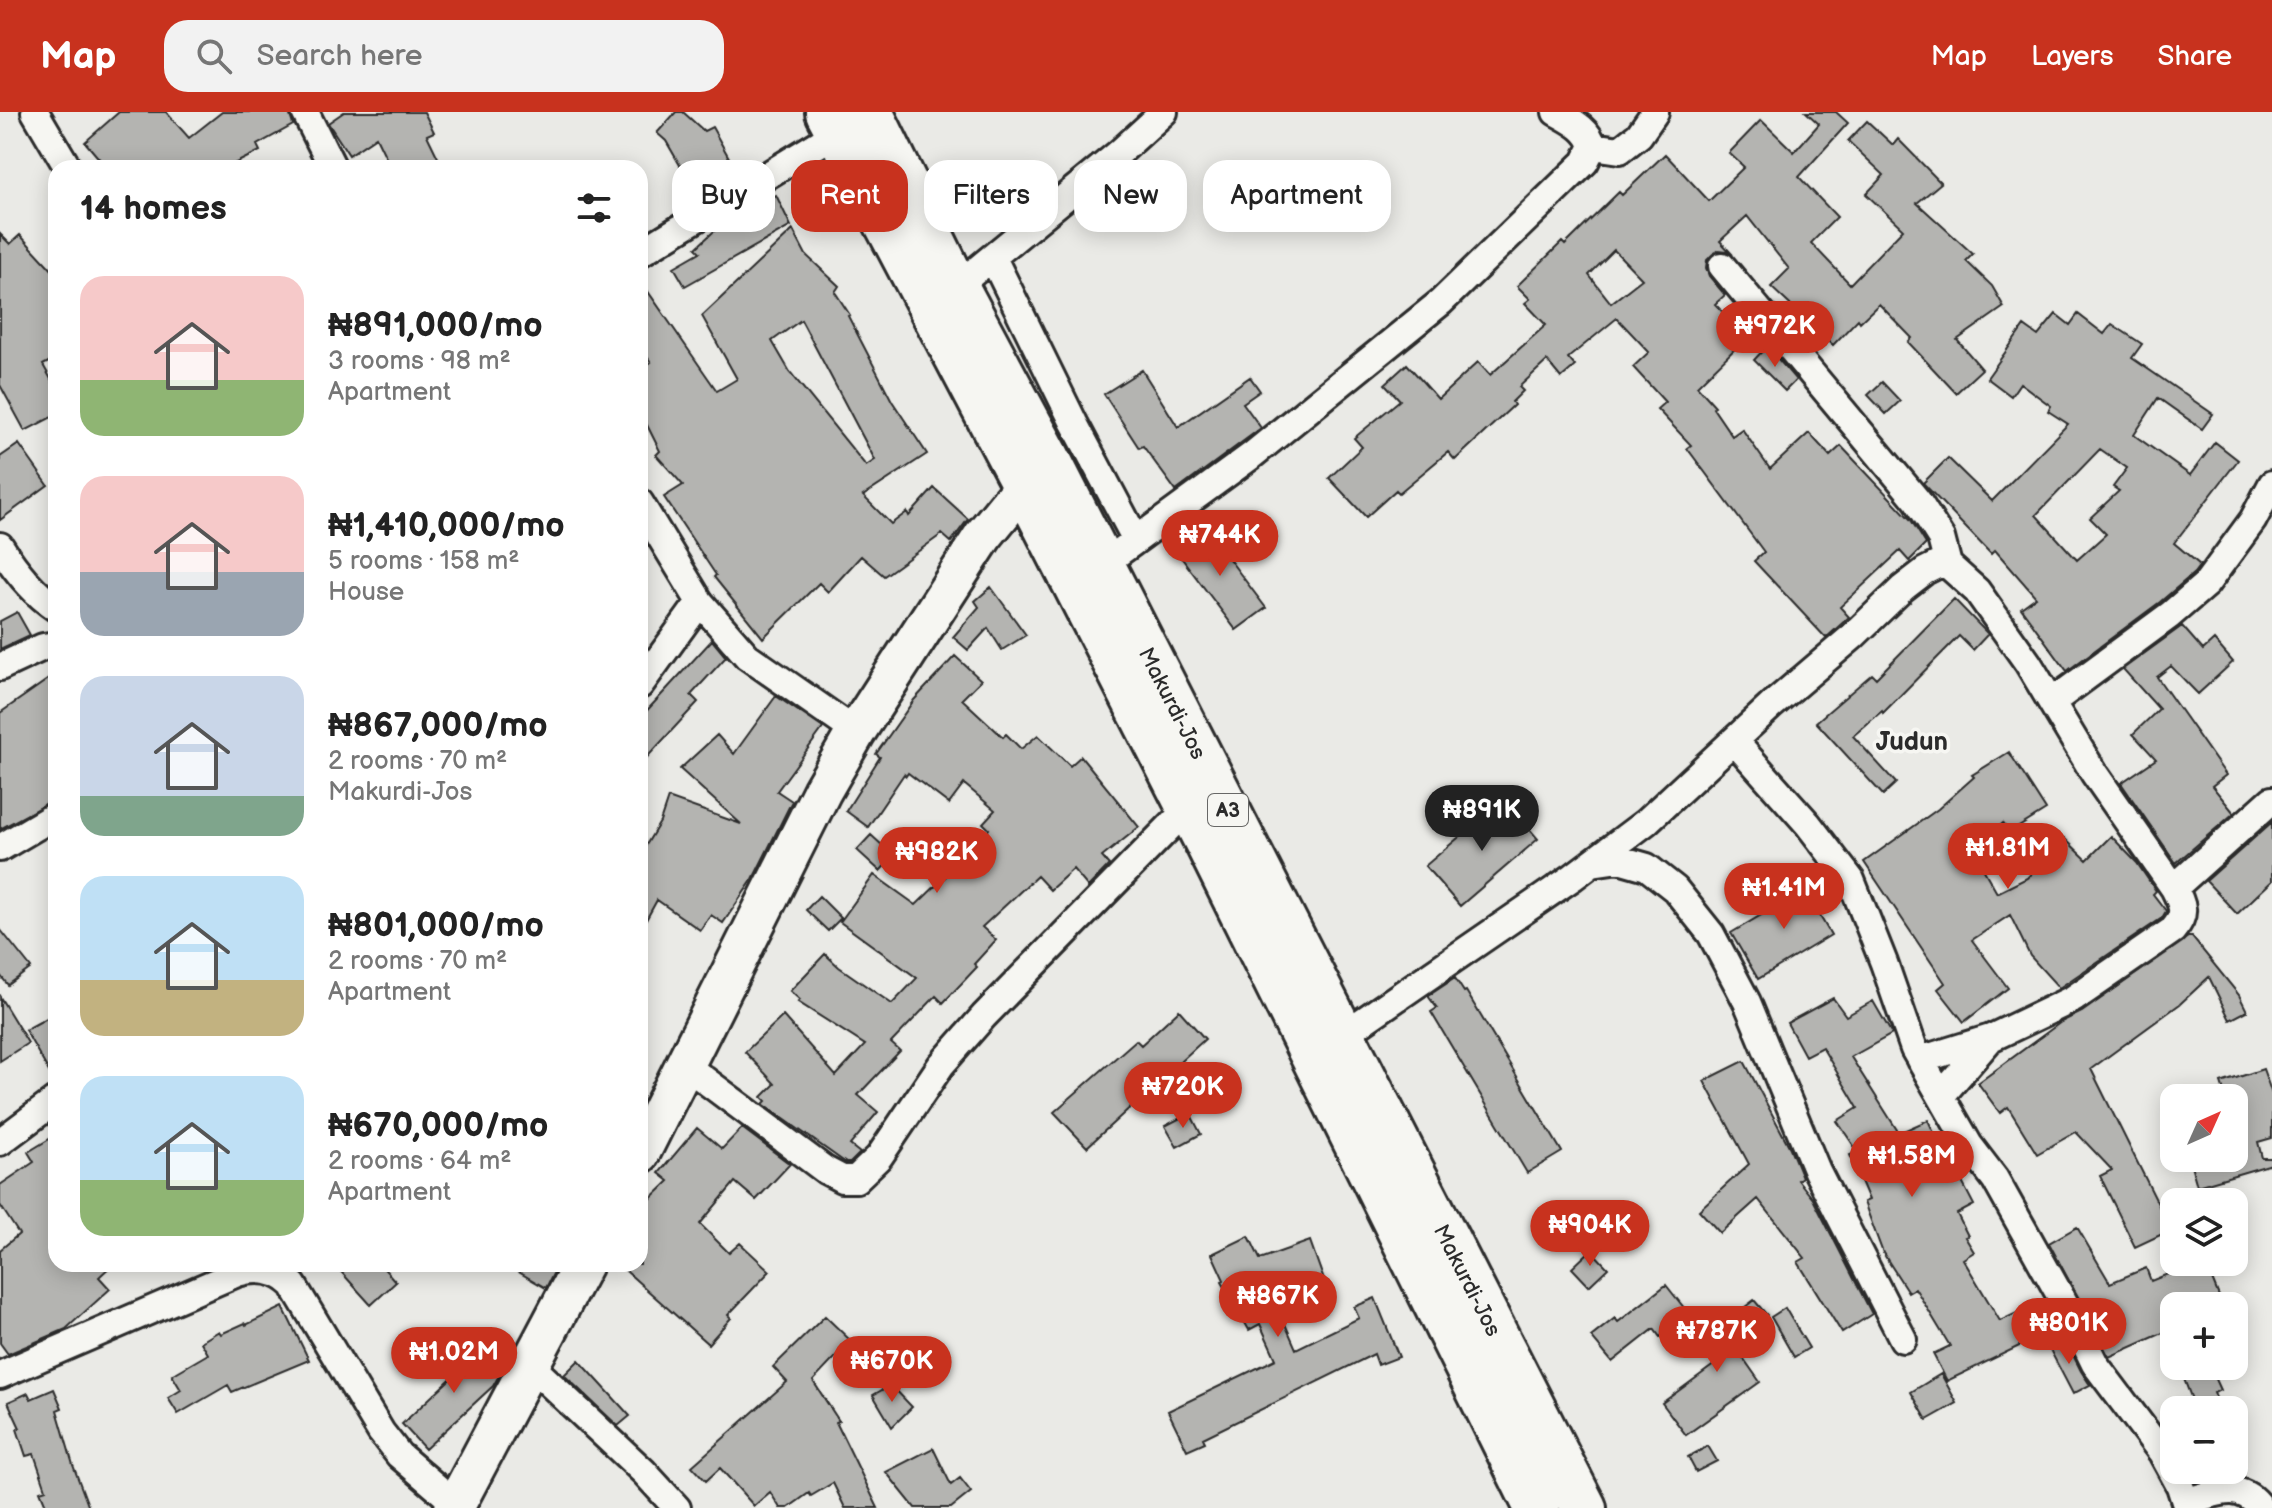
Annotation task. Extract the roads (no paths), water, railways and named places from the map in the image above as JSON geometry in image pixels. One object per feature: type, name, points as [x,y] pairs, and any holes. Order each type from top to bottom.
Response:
[{"type":"highway","name":"Makurdi-Jos","points":[[856,116],[956,287],[1035,470],[1189,807],[1537,1508]]},
{"type":"highway","name":"Makurdi-Jos","points":[[856,116],[1035,470],[1119,552],[1343,1035],[1584,1508]]},
{"type":"main road","points":[[648,1139],[822,791],[856,732],[983,536],[1035,470]]},
{"type":"main road","points":[[455,1506],[579,1272]]},
{"type":"street","points":[[35,112],[63,160]]},
{"type":"street","points":[[305,112],[329,160]]},
{"type":"street","points":[[956,287],[1164,112]]},
{"type":"street","points":[[1556,112],[1587,133],[1593,146]]},
{"type":"street","points":[[1593,146],[1620,150],[1639,135],[1655,112]]},
{"type":"street","points":[[648,248],[856,116]]},
{"type":"street","points":[[993,258],[1074,423],[1119,552],[1251,456],[1441,302],[1585,162],[1593,146]]},
{"type":"street","points":[[1722,266],[1917,500],[1941,538],[1948,565],[1977,591],[2028,663],[2094,773],[2174,888],[2184,913],[2173,930],[2073,999],[1991,1038],[1920,1060]]},
{"type":"street","points":[[1035,470],[1074,423]]},
{"type":"street","points":[[2052,702],[2170,615],[2206,584],[2240,540],[2271,488]]},
{"type":"street","points":[[650,541],[747,656],[856,732]]},
{"type":"street","points":[[0,546],[13,567],[48,601]]},
{"type":"street","points":[[1343,1035],[1592,863],[1646,822],[1903,588],[1925,571],[1937,565],[1948,565]]},
{"type":"street","points":[[648,674],[700,602]]},
{"type":"street","points":[[0,667],[48,646]]},
{"type":"street","points":[[1734,741],[1808,824],[1851,880],[1914,1049],[1969,1145],[1995,1179],[2095,1364],[2162,1453],[2187,1505],[2237,1490],[2261,1502]]},
{"type":"street","points":[[2174,888],[2272,800]]},
{"type":"street","points":[[686,1066],[825,1170],[842,1179],[856,1179],[879,1157],[941,1065],[984,1016],[1189,807]]},
{"type":"street","points":[[0,848],[48,820]]},
{"type":"street","points":[[1592,863],[1619,859],[1647,867],[1675,889],[1711,934],[1747,1002],[1817,1171],[1903,1339]]},
{"type":"street","points":[[1941,1096],[1991,1038]]},
{"type":"street","points":[[0,1142],[48,1106]]},
{"type":"street","points":[[0,1375],[240,1272]]},
{"type":"street","points":[[276,1272],[293,1285],[381,1432],[399,1455],[455,1506]]},
{"type":"street","points":[[530,1365],[644,1472],[677,1508]]},
{"type":"district","name":"Judun","points":[[1912,741]]}]
